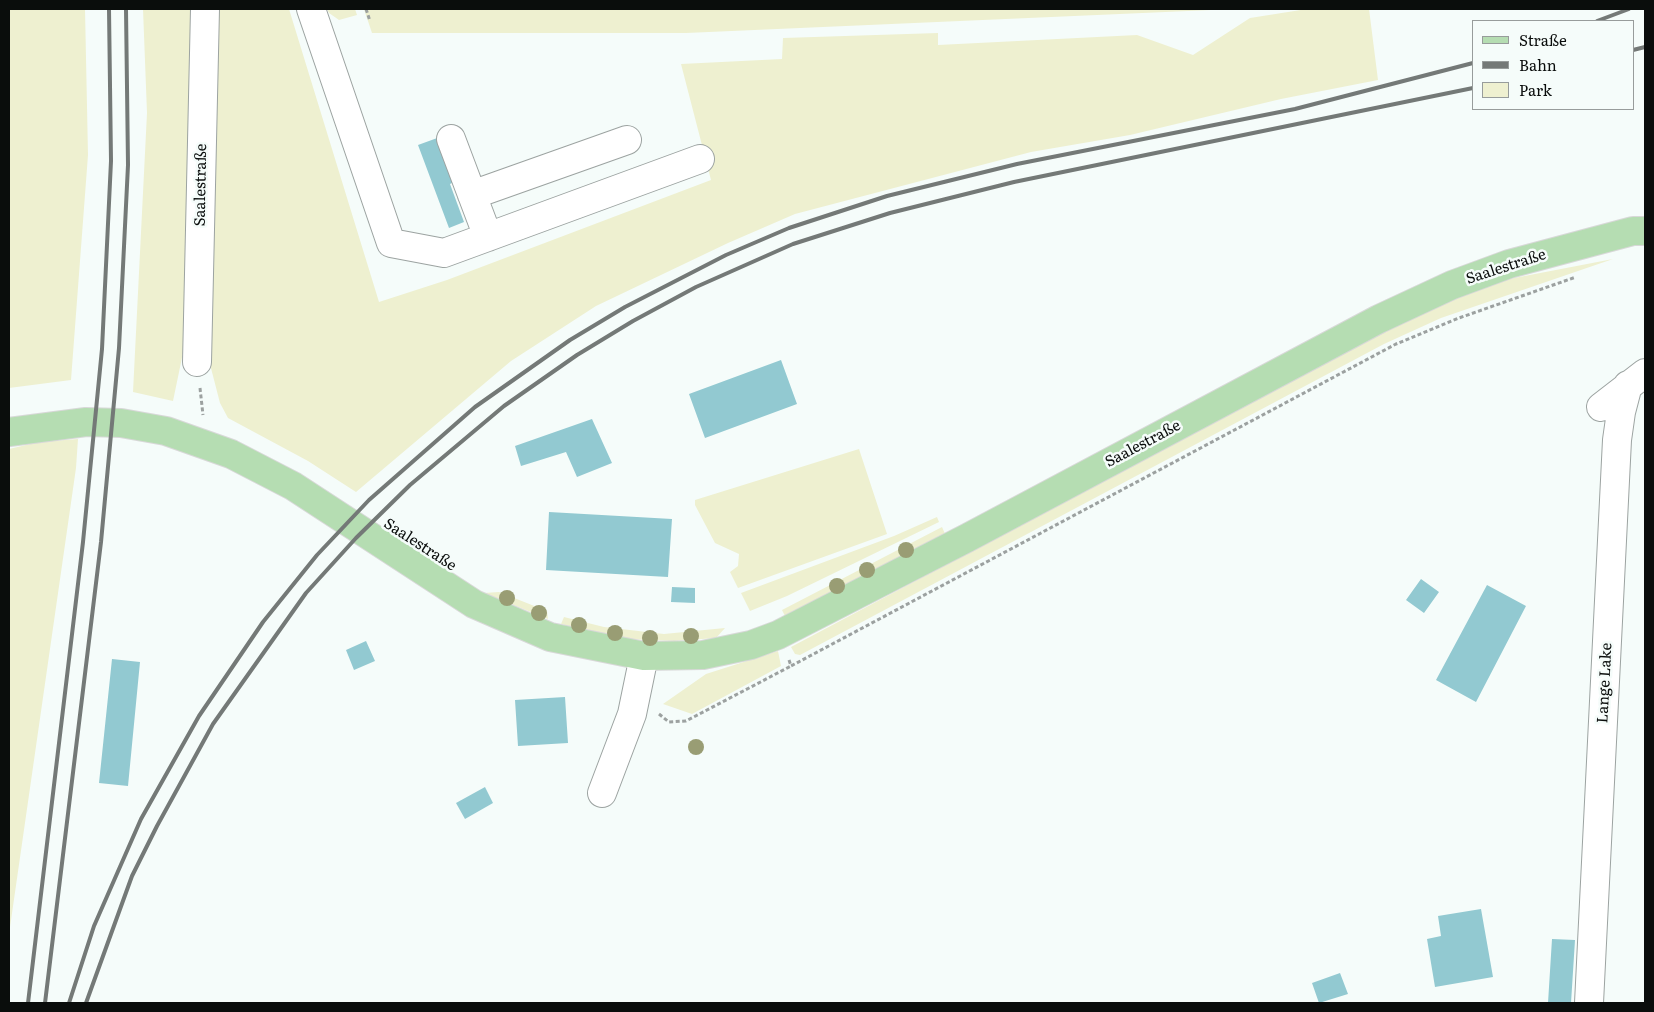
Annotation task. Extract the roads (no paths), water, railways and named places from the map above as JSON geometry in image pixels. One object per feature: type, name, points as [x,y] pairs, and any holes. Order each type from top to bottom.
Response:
[{"type":"main road","name":"Saalestraße","points":[[9,432],[86,422],[135,425],[166,431],[231,454],[286,482],[474,604],[550,637],[644,656],[703,655],[751,645],[778,635],[967,538],[1379,319],[1452,285],[1509,264],[1633,231],[1645,231]]},
{"type":"street","name":"Saalestraße","points":[[197,362],[205,9]]},
{"type":"street","points":[[311,9],[391,243],[444,253],[700,159]]},
{"type":"street","points":[[451,139],[488,237]]},
{"type":"street","points":[[472,195],[627,140]]},
{"type":"street","points":[[1601,407],[1637,379]]},
{"type":"street","name":"Lange Lake","points":[[1589,1003],[1617,440],[1621,412],[1637,379]]},
{"type":"street","points":[[602,793],[632,714],[644,656]]},
{"type":"railway","points":[[28,1003],[83,542],[102,349],[111,161],[109,9]]},
{"type":"railway","points":[[45,1003],[101,542],[119,348],[128,165],[126,9]]},
{"type":"railway","points":[[1600,20],[1629,9]]},
{"type":"railway","points":[[1634,50],[1645,47]]},
{"type":"railway","points":[[69,1003],[94,926],[141,819],[199,716],[263,622],[317,555],[369,500],[475,407],[570,340],[625,307],[726,255],[789,228],[887,196],[1017,164],[1295,109],[1472,63]]},
{"type":"railway","points":[[86,1003],[132,876],[157,826],[213,724],[306,593],[356,538],[410,485],[504,406],[577,355],[633,321],[696,287],[793,244],[890,213],[1014,182],[1472,88]]}]
